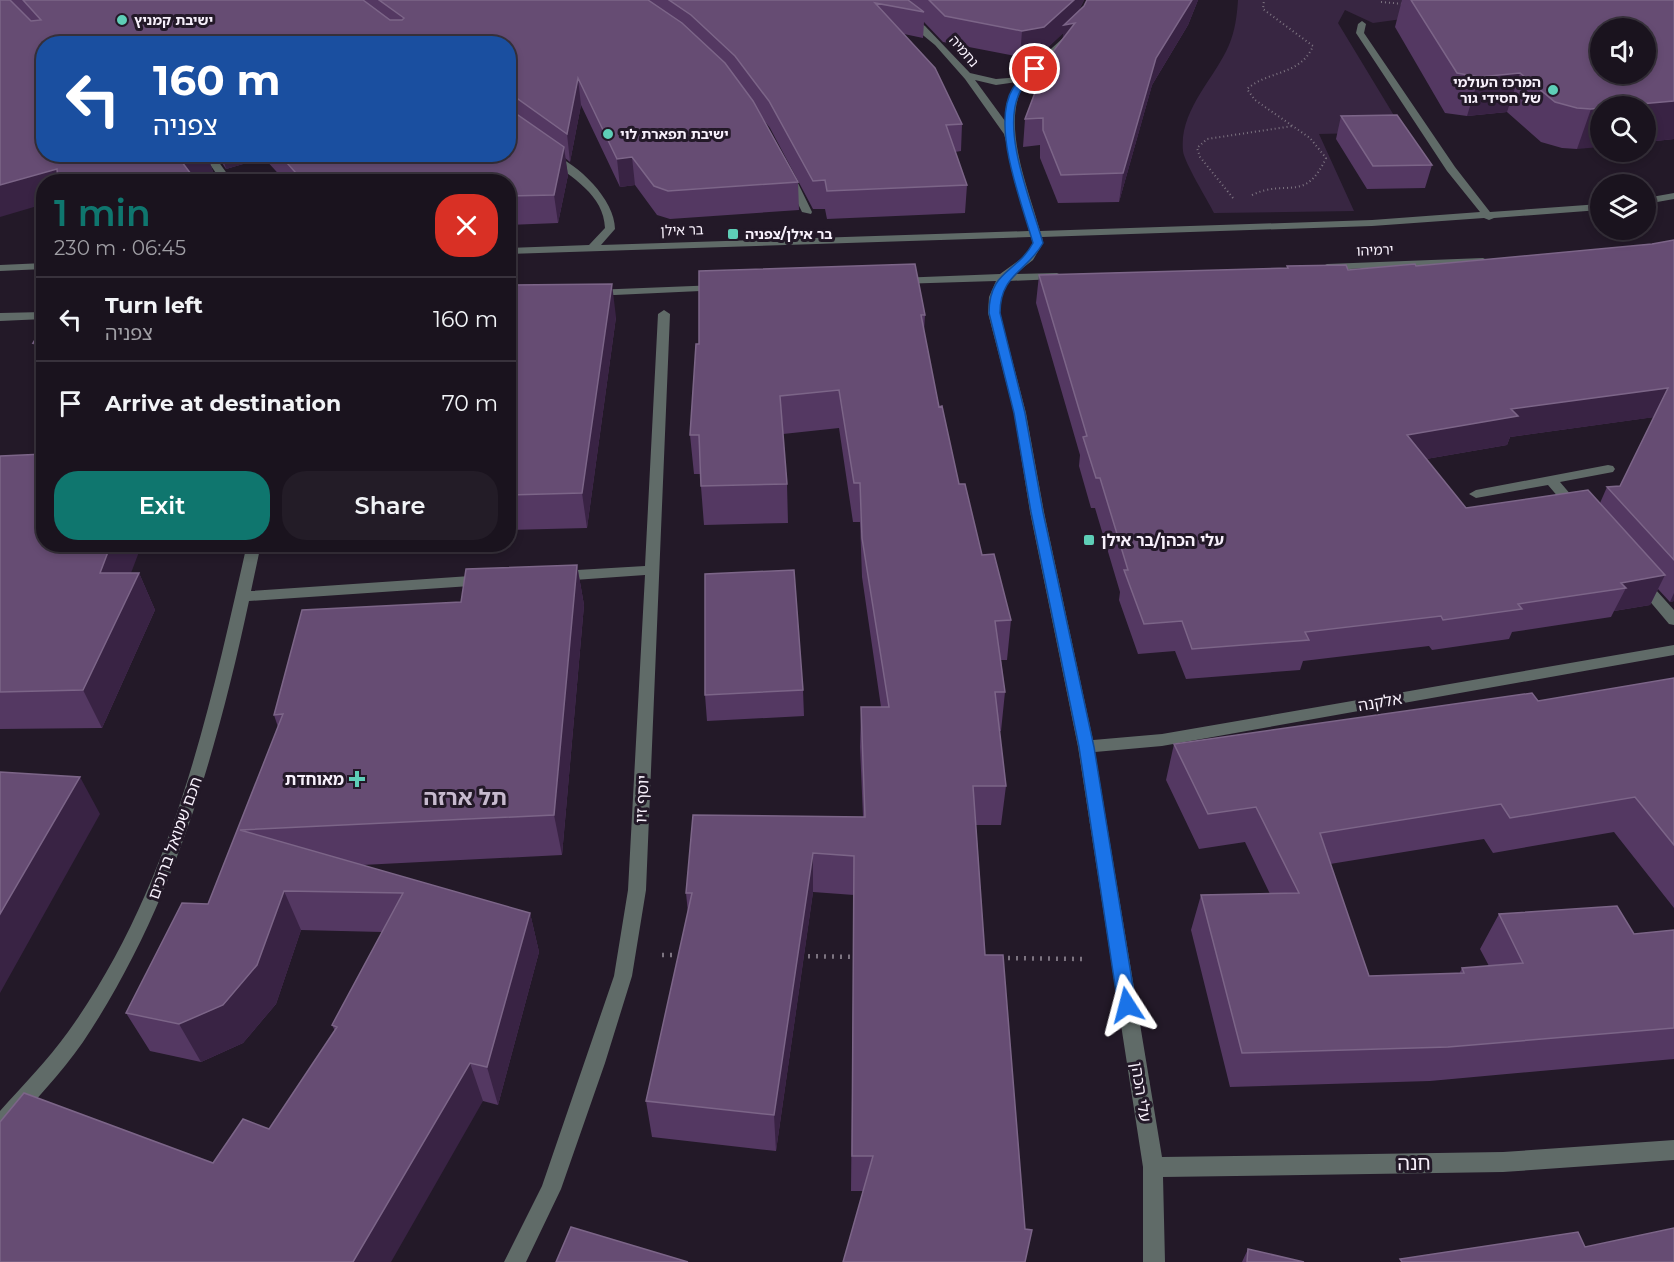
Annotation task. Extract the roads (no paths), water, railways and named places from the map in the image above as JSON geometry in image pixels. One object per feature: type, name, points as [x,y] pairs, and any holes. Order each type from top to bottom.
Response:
[{"type":"street","name":"נחמיה","points":[[884,0],[941,43],[969,76],[1009,134]]},
{"type":"street","points":[[1362,24],[1360,33],[1451,169],[1489,217]]},
{"type":"street","points":[[1004,277],[1033,253],[1038,243],[1037,232],[1009,134],[1011,105],[1023,79],[1076,29]]},
{"type":"street","points":[[969,76],[996,82],[1023,79]]},
{"type":"street","points":[[544,151],[590,187],[607,209],[610,229],[592,248]]},
{"type":"street","points":[[786,170],[807,212]]},
{"type":"street","points":[[1656,199],[1674,196]]},
{"type":"street","name":"ירמיהו","points":[[1037,232],[1246,227],[1489,217],[1590,208]]},
{"type":"street","name":"בר אילן","points":[[516,251],[1037,232]]},
{"type":"street","name":"ירמיהו","points":[[1314,267],[1498,260]]},
{"type":"street","points":[[0,268],[36,266]]},
{"type":"street","points":[[888,282],[1072,275]]},
{"type":"street","name":"עלי הכהן","points":[[1004,277],[994,300],[994,313],[1020,413],[1037,512],[1086,747],[1153,1167],[1154,1262]]},
{"type":"street","points":[[580,293],[735,287]]},
{"type":"street","name":"יוסף זיו","points":[[515,1262],[555,1178],[599,1052],[623,976],[637,890],[664,314]]},
{"type":"street","points":[[0,330],[2,315],[36,315]]},
{"type":"street","points":[[1476,494],[1608,469]]},
{"type":"street","points":[[1551,480],[1589,524]]},
{"type":"street","name":"חכם שמואל ברוכים","points":[[0,1126],[75,1037],[118,970],[161,885],[205,757],[252,552]]},
{"type":"street","points":[[547,576],[652,570]]},
{"type":"street","points":[[1635,576],[1674,620]]},
{"type":"street","points":[[243,596],[500,579]]},
{"type":"street","name":"אלקנה","points":[[1086,747],[1169,739],[1674,650]]},
{"type":"street","name":"חנה","points":[[1153,1167],[1503,1162],[1674,1150]]},
{"type":"place","name":"ישיבת קמניץ","points":[[122,20]]},
{"type":"place","name":"המרכז העולמי של חסידי גור","points":[[1553,90]]},
{"type":"place","name":"ישיבת תפארת לוי","points":[[608,134]]},
{"type":"place","name":"בר אילן/צפניה","points":[[733,234]]},
{"type":"place","name":"עלי הכהן/בר אילן","points":[[1089,540]]},
{"type":"place","name":"מאוחדת","points":[[357,779]]},
{"type":"district","name":"תל ארזה","points":[[465,797]]}]
